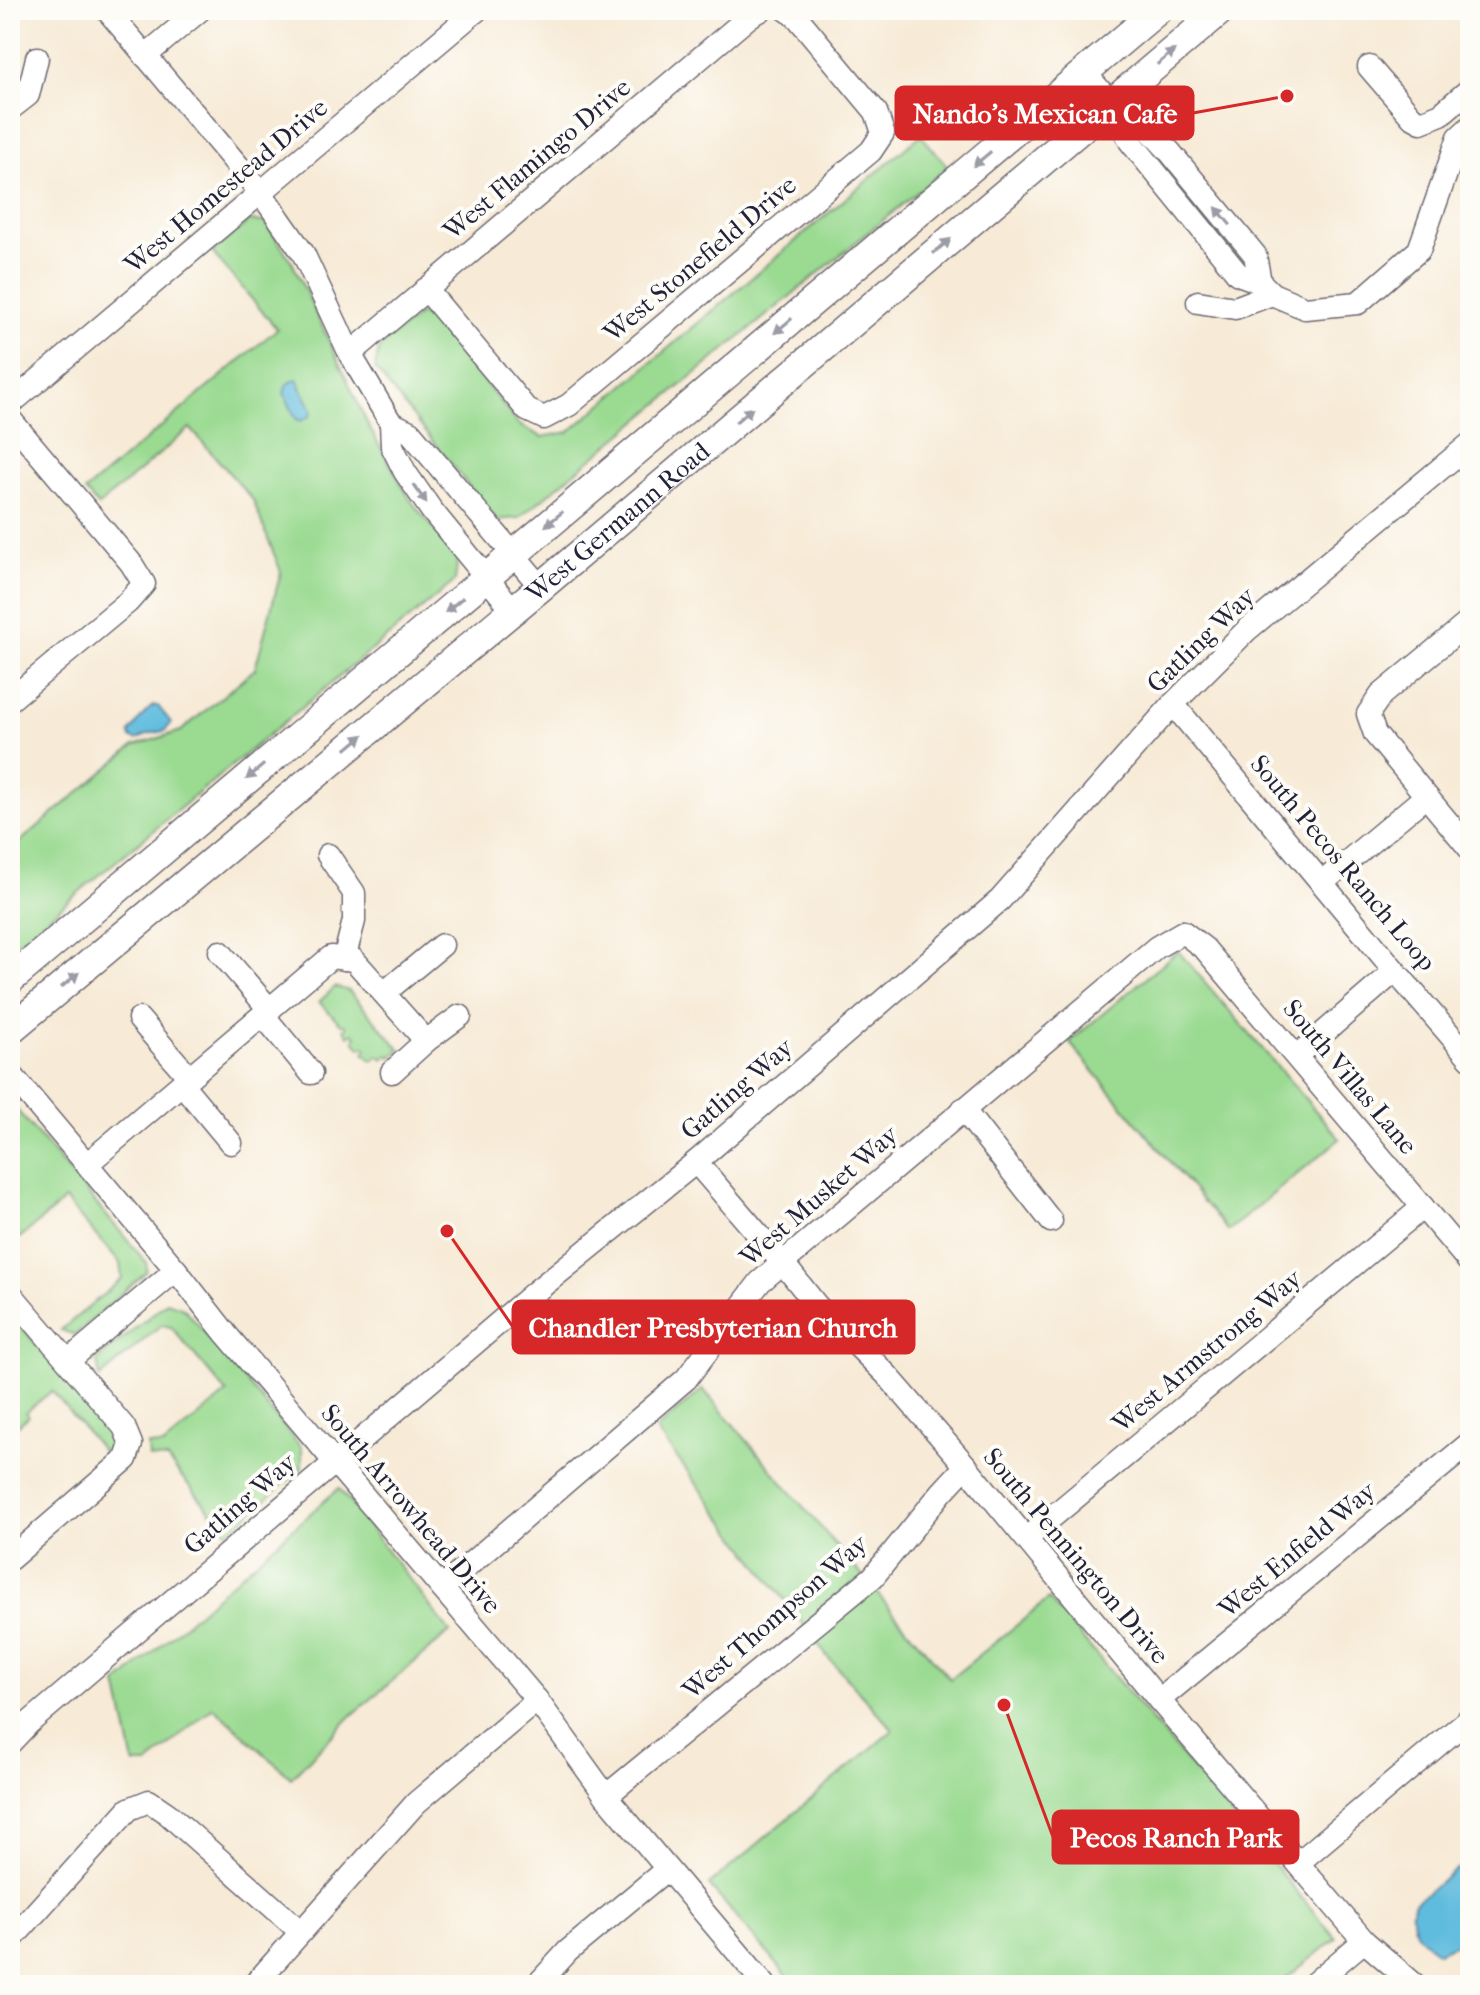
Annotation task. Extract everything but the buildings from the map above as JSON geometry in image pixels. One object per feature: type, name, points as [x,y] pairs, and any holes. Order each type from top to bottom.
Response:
[{"type":"main road","name":"West Germann Road","points":[[10,980],[1158,10]]},
{"type":"main road","name":"West Germann Road","points":[[10,1030],[541,587],[1221,10]]},
{"type":"street","points":[[107,10],[261,193],[303,253],[350,354],[391,423],[392,446],[405,472],[432,511],[513,610]]},
{"type":"street","points":[[145,56],[200,10]]},
{"type":"street","name":"West Homestead Drive","points":[[10,404],[477,10]]},
{"type":"street","name":"West Flamingo Drive","points":[[350,354],[750,16],[761,10]]},
{"type":"street","name":"West Stonefield Drive","points":[[426,289],[527,410],[544,418],[569,405],[871,151],[883,133],[876,112],[797,17],[787,10]]},
{"type":"street","points":[[10,109],[28,95],[37,58]]},
{"type":"street","points":[[1369,67],[1412,117],[1421,122],[1441,114],[1470,89]]},
{"type":"street","points":[[1084,72],[1111,103],[1130,141],[1238,274],[1305,308],[1358,303],[1419,250],[1459,137],[1470,127]]},
{"type":"street","points":[[1198,302],[1235,308],[1266,288]]},
{"type":"street","points":[[10,419],[131,563],[144,584],[128,602],[10,700]]},
{"type":"street","points":[[391,423],[410,432],[541,587]]},
{"type":"street","name":"Gatling Way","points":[[10,1743],[30,1722],[335,1461],[535,1292],[696,1162],[1000,900],[1173,704],[1247,630],[1470,444]]},
{"type":"street","points":[[1470,621],[1381,695],[1368,714],[1375,734],[1470,849]]},
{"type":"street","name":"South Pecos Ranch Loop","points":[[1173,704],[1470,1058]]},
{"type":"street","points":[[1323,882],[1426,796]]},
{"type":"street","points":[[328,855],[354,893],[354,921],[344,959]]},
{"type":"street","name":"South Villas Lane","points":[[1183,932],[1205,949],[1470,1263]]},
{"type":"street","name":"West Musket Way","points":[[442,1588],[686,1379],[760,1282],[782,1262],[1157,947],[1183,932]]},
{"type":"street","points":[[384,993],[442,945]]},
{"type":"street","points":[[220,952],[311,1073]]},
{"type":"street","points":[[87,1164],[331,957],[354,960],[426,1041]]},
{"type":"street","points":[[1297,1056],[1395,971]]},
{"type":"street","points":[[392,1072],[460,1016]]},
{"type":"street","points":[[139,1019],[231,1143]]},
{"type":"street","name":"South Arrowhead Drive","points":[[10,1073],[226,1334],[537,1700],[606,1796],[765,1985]]},
{"type":"street","points":[[963,1109],[1051,1221]]},
{"type":"street","name":"South Pennington Drive","points":[[696,1162],[817,1306],[887,1375],[966,1466],[1364,1941],[1415,1985]]},
{"type":"street","name":"West Armstrong Way","points":[[1027,1538],[1423,1207]]},
{"type":"street","points":[[68,1361],[176,1270]]},
{"type":"street","points":[[10,1293],[124,1427],[131,1444],[126,1459],[10,1559]]},
{"type":"street","name":"West Enfield Way","points":[[1159,1700],[1470,1443]]},
{"type":"street","name":"West Thompson Way","points":[[606,1796],[873,1577],[966,1466]]},
{"type":"street","points":[[254,1985],[416,1803],[537,1700]]},
{"type":"street","points":[[1298,1863],[1470,1718]]},
{"type":"street","points":[[10,1941],[129,1809],[149,1801],[168,1814],[301,1932]]},
{"type":"street","points":[[537,1985],[568,1951],[667,1869]]},
{"type":"street","points":[[1312,1985],[1364,1941]]},
{"type":"green space","points":[[921,135],[948,167],[519,518],[496,520],[375,369],[379,348],[420,314],[434,320],[519,425],[542,437],[569,432]]},
{"type":"green space","points":[[249,221],[265,222],[292,262],[369,427],[411,501],[458,558],[455,581],[10,949],[10,850],[134,746],[181,731],[255,669],[281,572],[253,500],[190,428],[98,506],[85,491],[277,329],[212,252]]},
{"type":"green space","points":[[1178,951],[1340,1139],[1228,1231],[1069,1042]]},
{"type":"green space","points":[[335,987],[349,991],[400,1049],[391,1057],[388,1055],[383,1059],[379,1055],[372,1061],[364,1053],[367,1049],[364,1046],[360,1048],[354,1040],[356,1036],[353,1033],[349,1036],[344,1029],[347,1027],[345,1024],[341,1024],[319,1002]]},
{"type":"green space","points":[[10,1102],[146,1262],[147,1271],[75,1335],[61,1330],[122,1279],[120,1263],[65,1200],[16,1241],[10,1233]]},
{"type":"green space","points":[[167,1302],[184,1308],[302,1448],[302,1468],[228,1532],[167,1459],[149,1458],[148,1445],[163,1446],[227,1393],[171,1327],[161,1325],[100,1378],[97,1360]]},
{"type":"green space","points":[[10,1313],[115,1439],[108,1458],[52,1391],[26,1412],[29,1416],[10,1432],[10,1359],[16,1354],[10,1347]]},
{"type":"green space","points":[[703,1389],[950,1679],[1049,1599],[1336,1938],[1278,1985],[795,1985],[709,1885],[893,1730],[827,1656],[656,1430]]},
{"type":"green space","points":[[339,1488],[450,1632],[351,1716],[291,1778],[213,1707],[148,1764],[134,1764],[117,1684]]},
{"type":"water","points":[[297,379],[312,410],[310,416],[301,421],[296,419],[284,393],[287,384]]},
{"type":"water","points":[[153,706],[158,706],[171,723],[165,731],[137,740],[131,738],[130,733]]},
{"type":"water","points":[[1470,1859],[1470,1932],[1464,1940],[1438,1952],[1416,1932],[1412,1920],[1413,1903]]},
{"type":"place","name":"Nando's Mexican Cafe","points":[[1287,96]]},
{"type":"place","name":"Chandler Presbyterian Church","points":[[447,1231]]},
{"type":"place","name":"Pecos Ranch Park","points":[[1004,1705]]}]
